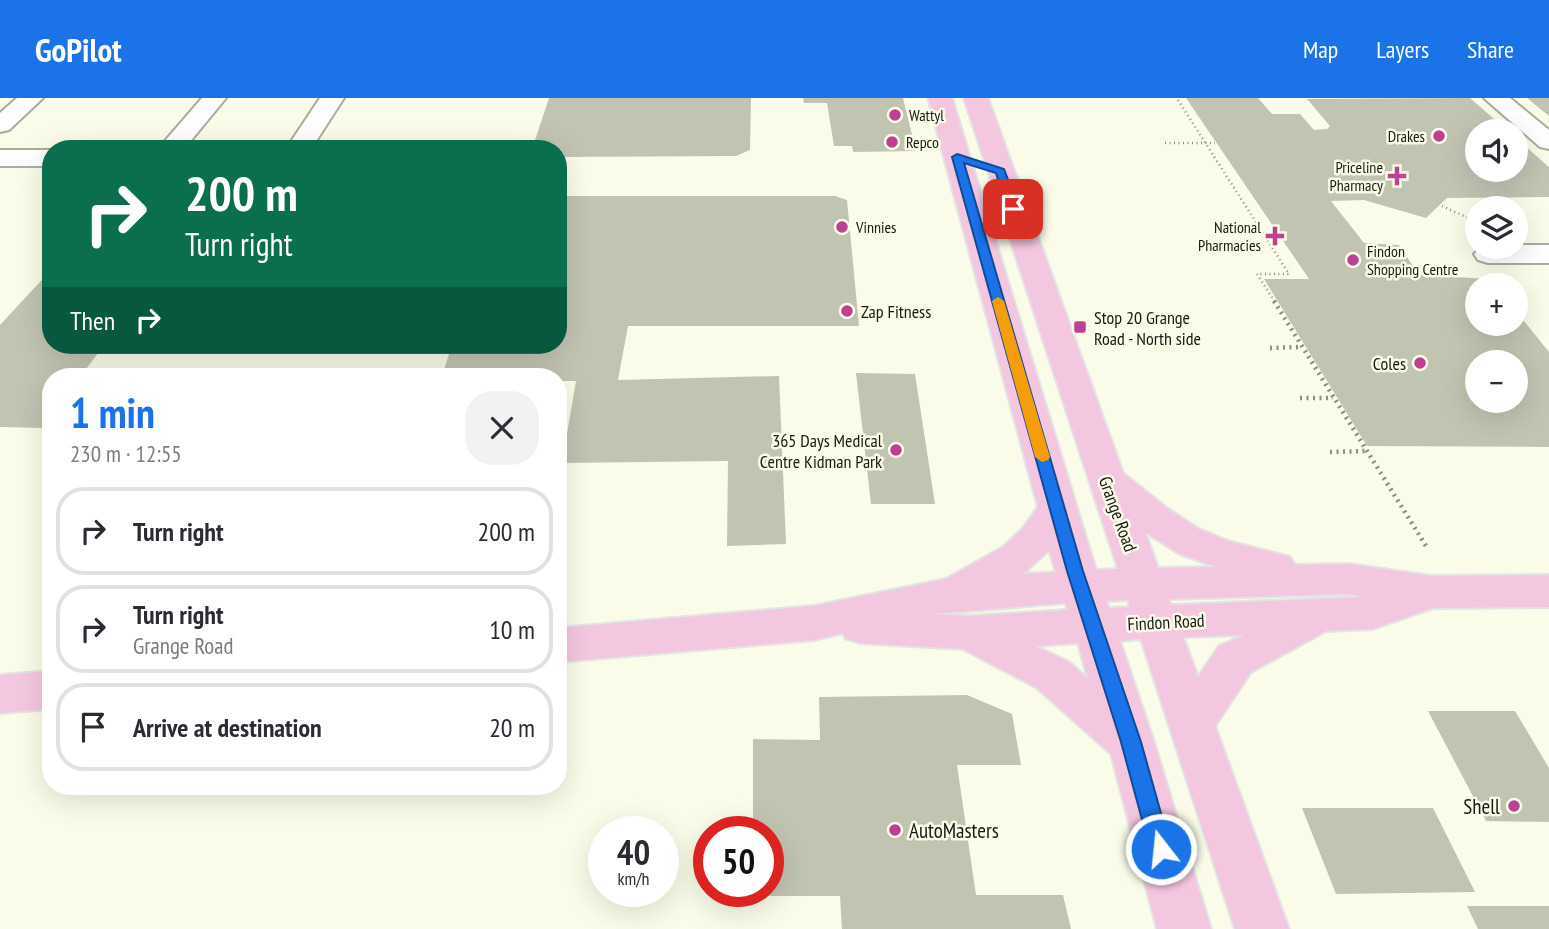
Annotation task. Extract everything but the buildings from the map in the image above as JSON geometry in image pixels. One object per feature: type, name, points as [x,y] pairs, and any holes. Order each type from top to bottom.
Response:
[{"type":"main road","points":[[940,98],[1085,606],[1131,742],[1184,929]]},
{"type":"main road","name":"Grange Road","points":[[975,98],[1262,929]]},
{"type":"main road","points":[[960,167],[1000,172]]},
{"type":"main road","points":[[1103,475],[1150,515],[1184,539],[1325,597]]},
{"type":"main road","points":[[945,595],[994,573],[1020,557],[1037,541],[1057,509]]},
{"type":"main road","name":"Findon Road","points":[[567,644],[814,623],[945,595],[1085,606],[1325,597],[1372,613],[1430,592],[1549,591]]},
{"type":"main road","points":[[1191,725],[1235,659],[1325,597]]},
{"type":"main road","name":"Findon Road","points":[[814,623],[970,634],[1085,606]]},
{"type":"main road","points":[[970,634],[1053,675],[1131,742]]},
{"type":"main road","points":[[0,694],[42,691]]},
{"type":"street","points":[[0,125],[32,98]]},
{"type":"street","points":[[178,140],[214,98]]},
{"type":"street","points":[[304,140],[332,98]]},
{"type":"street","points":[[1496,98],[1549,142]]},
{"type":"street","points":[[0,158],[42,158]]},
{"type":"street","points":[[1528,254],[1549,254]]},
{"type":"path","points":[[1178,100],[1289,274],[1257,274],[1426,546]]},
{"type":"path","points":[[1165,143],[1215,143]]},
{"type":"path","points":[[1442,206],[1465,217]]},
{"type":"path","points":[[1270,348],[1302,347]]},
{"type":"path","points":[[1300,398],[1334,398]]},
{"type":"path","points":[[1330,452],[1367,451]]},
{"type":"slow traffic","points":[[998,301],[1042,457]]},
{"type":"place","name":"Wattyl","points":[[895,115]]},
{"type":"place","name":"Drakes","points":[[1439,136]]},
{"type":"place","name":"Repco","points":[[892,142]]},
{"type":"place","name":"Priceline Pharmacy","points":[[1397,176]]},
{"type":"place","name":"Vinnies","points":[[842,227]]},
{"type":"place","name":"National Pharmacies","points":[[1275,236]]},
{"type":"place","name":"Findon Shopping Centre","points":[[1353,260]]},
{"type":"place","name":"Zap Fitness","points":[[847,311]]},
{"type":"place","name":"Stop 20 Grange Road - North side","points":[[1080,327]]},
{"type":"place","name":"Coles","points":[[1420,363]]},
{"type":"place","name":"365 Days Medical Centre Kidman Park","points":[[896,450]]},
{"type":"place","name":"Shell","points":[[1514,806]]},
{"type":"place","name":"AutoMasters","points":[[895,830]]},
{"type":"route","points":[[1013,209],[1000,172],[957,157],[1075,571],[1101,658],[1131,742],[1161,849]]}]
